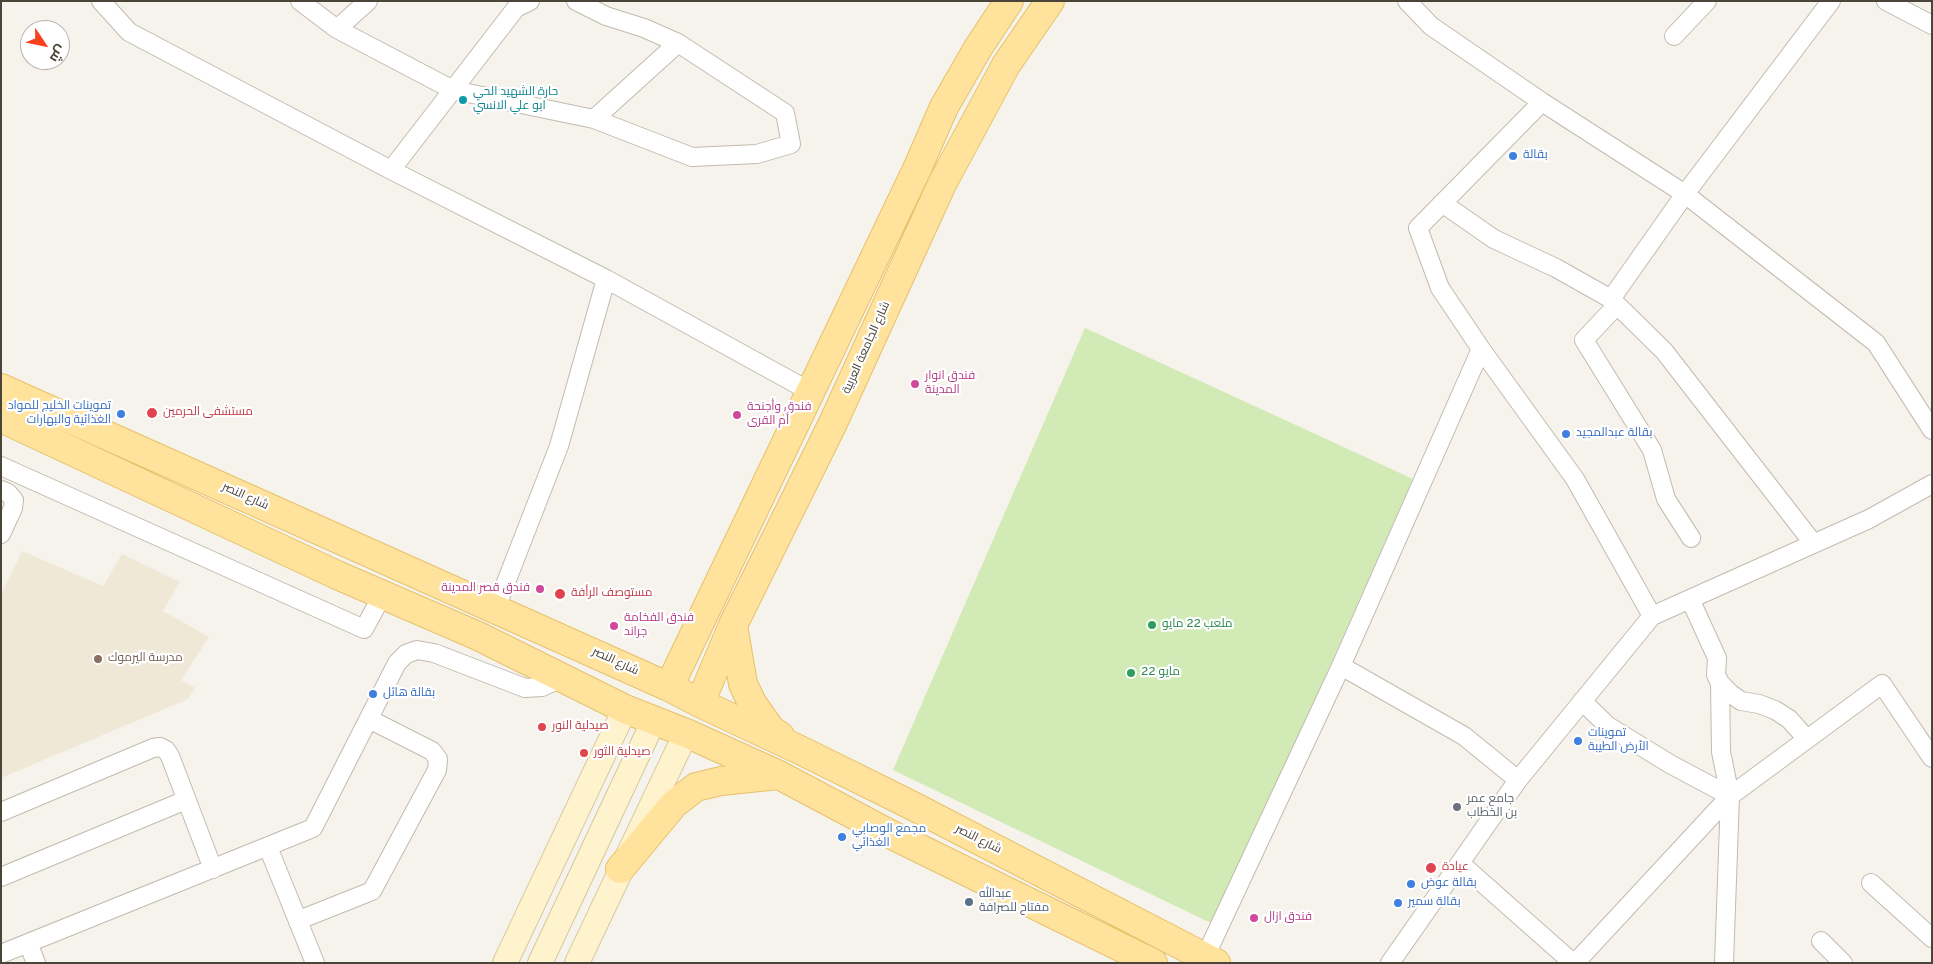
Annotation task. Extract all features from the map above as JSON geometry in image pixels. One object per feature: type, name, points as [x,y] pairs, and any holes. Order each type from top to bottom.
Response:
[{"type":"main road","points":[[658,682],[665,663],[706,611],[913,178],[944,107],[978,48],[1009,1]]},
{"type":"main road","name":"شارع الجامعة العربية","points":[[700,703],[732,625],[834,423],[942,184],[1006,65],[1050,1]]},
{"type":"main road","name":"شارع النصر","points":[[1,388],[658,682],[922,811],[1210,960]]},
{"type":"main road","points":[[1,418],[337,575],[383,594],[560,676],[625,708],[779,775],[906,842],[1153,963]]},
{"type":"main road","points":[[337,575],[350,574],[358,558],[349,544]]},
{"type":"main road","points":[[383,594],[384,579],[394,564]]},
{"type":"main road","points":[[732,625],[743,684],[752,703],[771,730],[802,751]]},
{"type":"main road","points":[[620,869],[674,804],[696,787],[721,781],[779,775]]},
{"type":"main road","points":[[869,823],[879,812],[883,798],[882,791]]},
{"type":"main road","points":[[906,842],[904,829],[906,823],[922,811]]},
{"type":"street","points":[[101,1],[129,32],[390,170],[606,279],[811,392]]},
{"type":"street","points":[[300,1],[337,29],[453,90],[594,120],[692,157],[757,154],[791,144],[785,113],[678,43],[644,28],[606,16],[576,1]]},
{"type":"street","points":[[337,29],[368,1]]},
{"type":"street","points":[[390,170],[516,8],[530,1]]},
{"type":"street","points":[[1407,1],[1431,26],[1542,102],[1685,194],[1876,343],[1932,430]]},
{"type":"street","points":[[1674,36],[1707,1]]},
{"type":"street","points":[[1691,538],[1666,499],[1652,450],[1584,340],[1614,302],[1685,194],[1831,1]]},
{"type":"street","points":[[1886,1],[1932,25]]},
{"type":"street","points":[[594,120],[678,43]]},
{"type":"street","points":[[1542,102],[1418,228],[1440,288],[1481,349],[1575,479],[1652,616]]},
{"type":"street","points":[[1442,203],[1494,239],[1556,268],[1614,302],[1664,351],[1813,543]]},
{"type":"street","points":[[496,608],[559,446],[606,279]]},
{"type":"street","points":[[1210,960],[1481,349]]},
{"type":"street","points":[[1,466],[364,629],[383,594]]},
{"type":"street","points":[[1390,963],[1518,780],[1652,616],[1869,519],[1932,484]]},
{"type":"street","points":[[1,490],[8,493],[14,500],[13,508],[1,534]]},
{"type":"street","points":[[1690,599],[1717,658],[1716,675],[1720,683],[1741,701],[1767,707],[1789,719],[1808,739]]},
{"type":"street","points":[[1,954],[313,828],[397,663],[411,651],[434,653],[525,688],[542,687],[555,681],[560,676]]},
{"type":"street","points":[[1341,666],[1464,736],[1518,780]]},
{"type":"street","points":[[1720,683],[1721,752],[1730,796],[1724,963]]},
{"type":"street","points":[[1460,863],[1574,963],[1730,796],[1882,684],[1932,758]]},
{"type":"street","points":[[1582,701],[1608,726],[1670,764],[1730,796]]},
{"type":"street","points":[[505,963],[625,708]]},
{"type":"street","points":[[299,920],[372,891],[436,770],[438,759],[432,751],[369,719]]},
{"type":"street","points":[[540,963],[654,720]]},
{"type":"street","points":[[576,963],[686,733]]},
{"type":"street","points":[[1,812],[153,748],[160,747],[166,750],[170,756],[213,870]]},
{"type":"street","points":[[1,877],[186,800]]},
{"type":"street","points":[[268,847],[315,963]]},
{"type":"street","points":[[1871,883],[1932,938]]},
{"type":"street","points":[[1821,941],[1843,963]]},
{"type":"street","points":[[28,943],[36,963]]},
{"type":"shaded area","name":"مدرسة اليرموك","points":[[22,551],[103,586],[122,554],[180,582],[163,611],[209,637],[181,680],[195,688],[188,699],[1,778],[1,594]]},
{"type":"green space","name":"ملعب 22 مايو","points":[[1085,328],[1413,479],[1215,925],[893,770]]},
{"type":"place","name":"حارة الشهيد الحي ابو علي الانسي","points":[[463,100]]},
{"type":"place","name":"بقالة","points":[[1513,156]]},
{"type":"place","name":"فندق انوار المدينة","points":[[915,384]]},
{"type":"place","name":"مستشفى الحرمين","points":[[152,413]]},
{"type":"place","name":"تموينات الخليج للمواد الغذائية والبهارات","points":[[121,414]]},
{"type":"place","name":"فندق وأجنحة أم القرى","points":[[737,415]]},
{"type":"place","name":"بقالة عبدالمجيد","points":[[1566,434]]},
{"type":"place","name":"فندق قصر المدينة","points":[[540,589]]},
{"type":"place","name":"مستوصف الرأفة","points":[[560,594]]},
{"type":"place","name":"ملعب 22 مايو","points":[[1152,625]]},
{"type":"place","name":"فندق الفخامة جراند","points":[[614,626]]},
{"type":"place","name":"مدرسة اليرموك","points":[[98,659]]},
{"type":"place","name":"22 مايو","points":[[1131,673]]},
{"type":"place","name":"بقالة هائل","points":[[373,694]]},
{"type":"place","name":"صيدلية النور","points":[[542,727]]},
{"type":"place","name":"تموينات الأرض الطيبة","points":[[1578,741]]},
{"type":"place","name":"صيدلية الثور","points":[[584,753]]},
{"type":"place","name":"جامع عمر بن الخطاب","points":[[1457,807]]},
{"type":"place","name":"مجمع الوصابي الغذائي","points":[[842,837]]},
{"type":"place","name":"عيادة","points":[[1431,868]]},
{"type":"place","name":"بقالة عوض","points":[[1411,884]]},
{"type":"place","name":"عبدالله مفتاح للصرافة","points":[[969,902]]},
{"type":"place","name":"بقالة سمير","points":[[1398,903]]},
{"type":"place","name":"فندق ازال","points":[[1254,918]]}]
